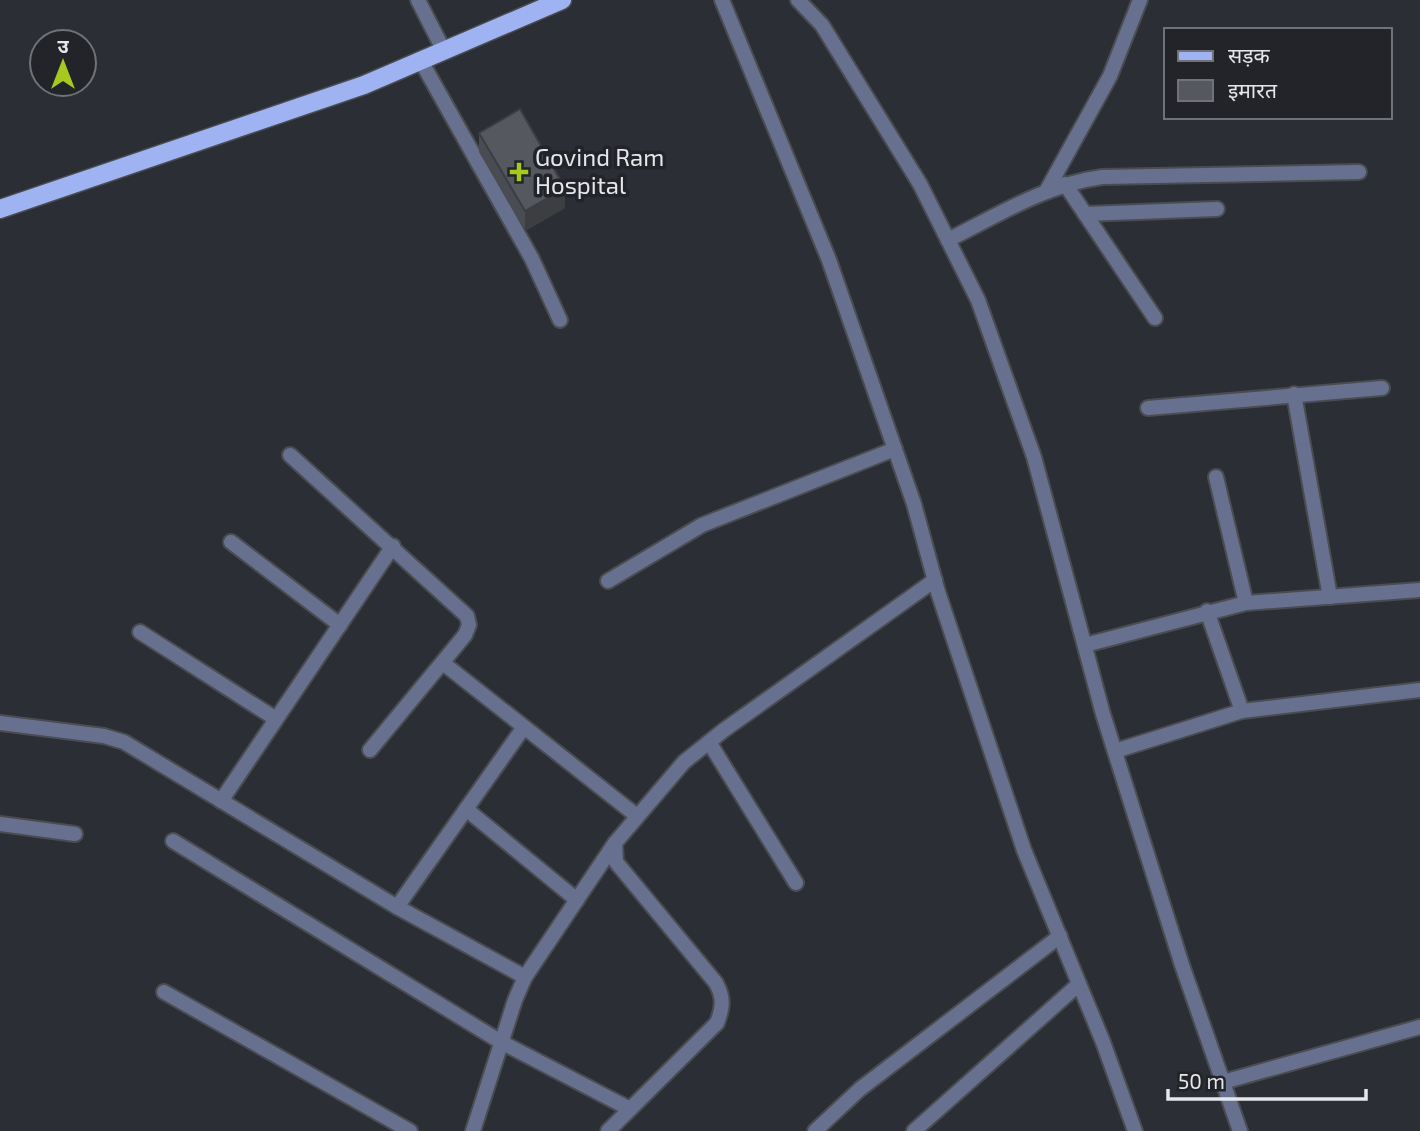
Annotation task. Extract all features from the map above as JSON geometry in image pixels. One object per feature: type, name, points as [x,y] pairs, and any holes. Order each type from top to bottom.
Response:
[{"type":"main road","points":[[0,209],[364,85],[562,0]]},
{"type":"street","points":[[418,0],[444,51]]},
{"type":"street","points":[[722,0],[829,260],[895,449],[1024,850],[1135,1131]]},
{"type":"street","points":[[798,0],[822,25],[920,184],[978,300],[1034,457],[1115,751],[1182,965],[1240,1131]]},
{"type":"street","points":[[1047,190],[1113,69],[1139,0]]},
{"type":"street","points":[[421,61],[532,259],[560,320]]},
{"type":"street","points":[[948,240],[1047,190],[1101,177],[1359,172]]},
{"type":"street","points":[[1065,184],[1155,318]]},
{"type":"street","points":[[1085,214],[1217,209]]},
{"type":"street","points":[[1148,408],[1382,388]]},
{"type":"street","points":[[1294,394],[1330,597]]},
{"type":"street","points":[[608,581],[702,525],[895,449]]},
{"type":"street","points":[[290,456],[467,615],[465,635],[370,750]]},
{"type":"street","points":[[1216,477],[1246,603]]},
{"type":"street","points":[[231,542],[340,625]]},
{"type":"street","points":[[221,801],[393,547]]},
{"type":"street","points":[[473,1131],[501,1041],[525,977],[615,843],[637,816],[684,762],[709,742],[935,580]]},
{"type":"street","points":[[1085,645],[1207,611],[1246,603],[1420,590]]},
{"type":"street","points":[[1207,611],[1242,711]]},
{"type":"street","points":[[140,632],[276,719]]},
{"type":"street","points":[[443,663],[637,816]]},
{"type":"street","points":[[1115,751],[1242,711],[1420,690]]},
{"type":"street","points":[[0,723],[104,736],[124,742],[397,906],[525,977]]},
{"type":"street","points":[[397,906],[524,727]]},
{"type":"street","points":[[709,742],[796,883]]},
{"type":"street","points":[[466,809],[577,900]]},
{"type":"street","points":[[0,824],[75,834]]},
{"type":"street","points":[[173,841],[501,1041],[630,1109]]},
{"type":"street","points":[[608,1131],[717,1023],[723,1007],[721,993],[716,984],[616,862],[615,843]]},
{"type":"street","points":[[815,1131],[860,1089],[1060,936]]},
{"type":"street","points":[[914,1131],[1079,984]]},
{"type":"street","points":[[164,992],[410,1131]]},
{"type":"street","points":[[1223,1082],[1419,1028]]},
{"type":"building","points":[[520,109],[565,188],[525,211],[479,133]]},
{"type":"place","name":"Govind Ram Hospital","points":[[519,172]]}]
